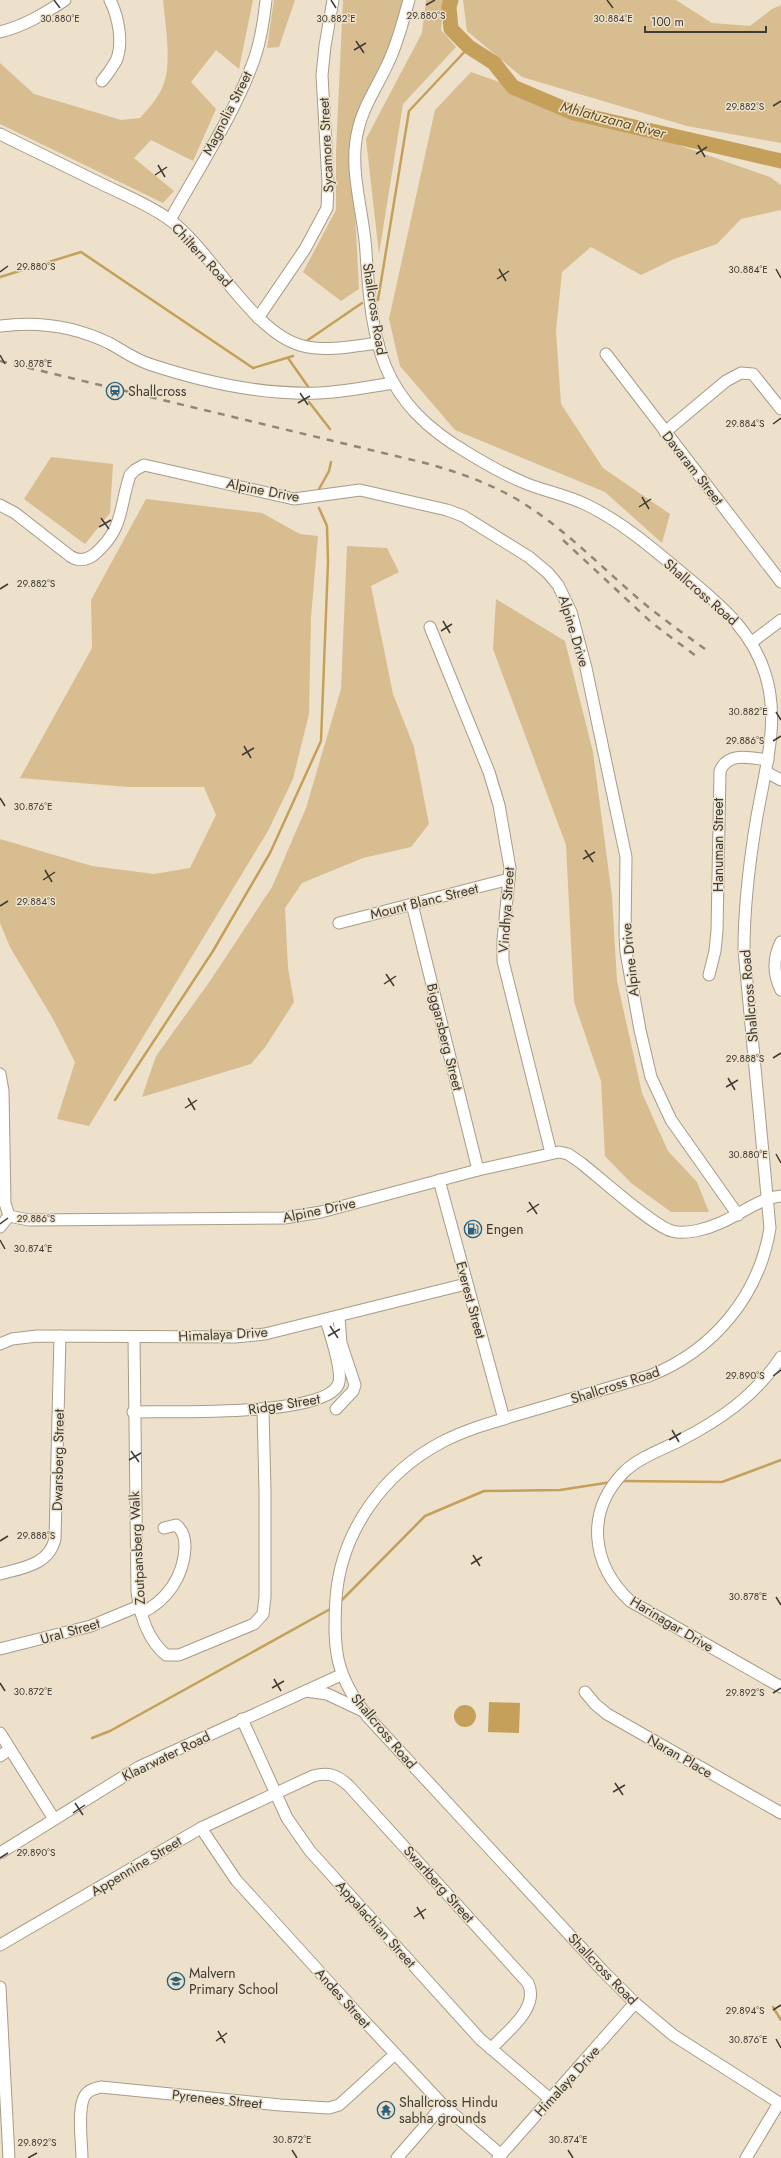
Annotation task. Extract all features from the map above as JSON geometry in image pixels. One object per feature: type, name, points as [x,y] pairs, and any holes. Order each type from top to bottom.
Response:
[{"type":"street","points":[[102,81],[116,60],[118,53],[117,18],[110,0]]},
{"type":"street","name":"Magnolia Street","points":[[170,220],[228,116],[249,72],[260,40],[266,0]]},
{"type":"street","name":"Sycamore Street","points":[[258,318],[306,249],[327,208],[328,183],[322,76],[325,46],[333,0]]},
{"type":"street","name":"Shallcross Road","points":[[409,0],[390,59],[366,107],[358,129],[355,147],[356,169],[366,246],[368,282],[378,343],[393,383],[414,413],[443,438],[493,468],[523,483],[569,498],[608,517],[722,607],[752,642],[767,676],[771,698],[771,734],[768,760],[748,874],[744,916],[744,950],[770,1228],[763,1261],[740,1305],[725,1324],[707,1342],[676,1363],[649,1376],[464,1432],[423,1453],[385,1486],[357,1525],[341,1562],[337,1583],[337,1658],[341,1675],[364,1712],[576,1943],[635,2004],[673,2035],[780,2104]]},
{"type":"street","points":[[0,32],[22,26],[62,1]]},
{"type":"street","name":"Chiltern Road","points":[[0,134],[132,199],[170,220],[186,235],[258,318],[285,339],[302,346],[332,348],[378,343]]},
{"type":"street","points":[[0,326],[28,323],[54,326],[98,338],[147,364],[206,381],[234,386],[296,393],[320,393],[393,383]]},
{"type":"street","name":"Davaram Street","points":[[606,354],[781,582]]},
{"type":"street","points":[[665,432],[726,381],[741,373],[753,374],[781,410]]},
{"type":"street","name":"Alpine Drive","points":[[0,504],[15,513],[75,559],[80,560],[92,557],[110,539],[117,524],[130,475],[140,466],[152,466],[294,499],[360,490],[446,510],[463,516],[529,557],[548,573],[566,598],[576,629],[620,823],[626,857],[626,952],[640,1030],[651,1077],[671,1120],[738,1215]]},
{"type":"street","points":[[752,642],[781,620]]},
{"type":"street","name":"Vindhya Street","points":[[430,627],[495,789],[510,857],[503,940],[503,961],[551,1153]]},
{"type":"street","name":"Hanuman Street","points":[[709,975],[715,951],[717,931],[720,770],[726,760],[732,758],[768,760]]},
{"type":"street","points":[[766,772],[781,780]]},
{"type":"street","name":"Mount Blanc Street","points":[[339,923],[509,879]]},
{"type":"street","name":"Biggarsberg Street","points":[[412,904],[478,1170]]},
{"type":"street","points":[[781,942],[776,956],[775,968],[781,990]]},
{"type":"street","points":[[0,1074],[3,1091],[2,1127],[5,1203],[9,1216],[0,1227]]},
{"type":"street","name":"Alpine Drive","points":[[9,1216],[29,1220],[284,1218],[320,1212],[478,1170],[551,1153],[568,1154],[656,1222],[672,1231],[682,1232],[718,1224],[738,1215],[768,1198],[781,1196]]},
{"type":"street","name":"Everest Street","points":[[440,1180],[466,1284],[504,1419]]},
{"type":"street","name":"Himalaya Drive","points":[[0,1344],[22,1336],[134,1337],[251,1335],[339,1317],[466,1284]]},
{"type":"street","points":[[336,1409],[353,1392],[356,1385],[341,1343],[339,1317]]},
{"type":"street","name":"Ridge Street","points":[[133,1412],[263,1410],[324,1398],[335,1390],[340,1380],[326,1320]]},
{"type":"street","name":"Dwarsberg Street","points":[[0,1574],[42,1560],[53,1548],[55,1539],[60,1336]]},
{"type":"street","name":"Zoutpansberg Walk","points":[[134,1337],[133,1412],[136,1574],[140,1610],[156,1644],[166,1655],[172,1656],[202,1647],[254,1624],[262,1614],[265,1597],[263,1410]]},
{"type":"street","name":"Harinagar Drive","points":[[781,1357],[760,1386],[740,1402],[706,1425],[641,1460],[625,1472],[608,1494],[599,1518],[598,1532],[599,1551],[606,1571],[620,1591],[630,1600],[781,1687]]},
{"type":"street","name":"Ural Street","points":[[0,1650],[91,1626],[140,1610],[152,1608],[178,1579],[183,1565],[185,1544],[183,1533],[176,1526],[164,1528]]},
{"type":"street","name":"Klaarwater Road","points":[[0,1853],[140,1767],[341,1675]]},
{"type":"street","points":[[306,1691],[327,1694],[364,1712]]},
{"type":"street","name":"Naran Place","points":[[585,1692],[595,1704],[607,1714],[781,1813]]},
{"type":"street","name":"Appalachian Street","points":[[242,1719],[287,1818],[310,1851],[491,2049],[550,2099]]},
{"type":"street","points":[[0,1733],[54,1819]]},
{"type":"street","points":[[0,1756],[10,1750]]},
{"type":"street","name":"Swartberg Street","points":[[276,1793],[322,1774],[332,1774],[339,1777],[521,1974],[531,1989],[532,1996],[529,2006],[491,2049]]},
{"type":"street","name":"Appennine Street","points":[[0,1945],[201,1828],[276,1793]]},
{"type":"street","name":"Andes Street","points":[[201,1828],[236,1880],[443,2105],[500,2156]]},
{"type":"street","points":[[0,1987],[9,2158]]},
{"type":"street","name":"Himalaya Drive","points":[[500,2156],[635,2004]]},
{"type":"street","name":"Pyrenees Street","points":[[82,2158],[82,2099],[93,2089],[101,2087],[329,2108],[339,2105],[395,2054]]},
{"type":"street","points":[[746,2158],[780,2104]]},
{"type":"street","points":[[397,2158],[443,2105]]},
{"type":"shaded area","points":[[163,0],[253,0],[239,69],[216,50],[191,82],[216,109],[193,161],[151,140],[134,158],[174,191],[163,203],[0,124],[0,63],[34,94],[121,120],[140,118],[160,93],[168,65]]},
{"type":"shaded area","points":[[274,0],[295,0],[279,47],[267,48]]},
{"type":"shaded area","points":[[343,0],[405,0],[385,65],[351,135],[359,289],[341,301],[303,272],[336,210],[336,151]]},
{"type":"shaded area","points":[[426,0],[444,0],[441,30],[456,47],[403,104],[379,254],[366,139],[422,33]]},
{"type":"shaded area","points":[[463,0],[676,0],[712,23],[750,26],[772,9],[781,5],[781,143],[687,126],[522,77],[467,31]]},
{"type":"shaded area","points":[[471,72],[770,177],[781,185],[781,210],[741,219],[717,244],[674,259],[641,275],[591,247],[562,272],[556,331],[561,404],[603,468],[670,514],[662,543],[605,492],[455,430],[400,366],[389,319],[435,110]]},
{"type":"shaded area","points":[[51,457],[113,464],[110,513],[85,544],[24,499]]},
{"type":"shaded area","points":[[146,499],[262,513],[300,534],[318,536],[311,617],[309,714],[293,779],[268,831],[89,1126],[57,1119],[75,1062],[53,1019],[10,947],[0,923],[0,839],[92,866],[154,874],[190,868],[216,815],[204,787],[128,787],[20,778],[92,648],[91,600]]},
{"type":"shaded area","points":[[347,546],[387,548],[399,572],[371,586],[393,694],[414,747],[429,824],[411,847],[363,858],[302,883],[285,908],[288,968],[294,1002],[266,1046],[251,1064],[142,1097],[156,1056],[210,981],[272,887],[306,808],[341,689]]},
{"type":"shaded area","points":[[496,599],[565,641],[593,752],[612,896],[617,981],[642,1093],[668,1151],[697,1182],[709,1212],[671,1212],[631,1183],[605,1156],[601,1081],[574,1002],[566,845],[493,649]]},
{"type":"shaded area","points":[[489,1702],[520,1703],[519,1733],[488,1732]]},
{"type":"shaded area","points":[[465,1705],[473,1708],[476,1716],[473,1724],[465,1727],[457,1724],[454,1716],[457,1708]]},
{"type":"waterway","name":"Mhlatuzana River","points":[[451,0],[449,7],[451,29],[469,47],[494,63],[513,87],[574,113],[781,161]]},
{"type":"waterway","points":[[378,300],[409,111],[469,47]]},
{"type":"waterway","points":[[0,277],[81,252],[253,368],[293,356]]},
{"type":"waterway","points":[[305,342],[362,303]]},
{"type":"waterway","points":[[288,358],[309,388]]},
{"type":"waterway","points":[[309,402],[330,429]]},
{"type":"waterway","points":[[318,491],[329,471],[331,462]]},
{"type":"waterway","points":[[115,1100],[213,951],[270,853],[321,741],[328,562],[327,526],[319,508]]},
{"type":"waterway","points":[[621,1481],[722,1482],[781,1460]]},
{"type":"waterway","points":[[339,1603],[425,1516],[484,1491],[560,1490],[612,1482]]},
{"type":"waterway","points":[[92,1738],[110,1731],[332,1608]]},
{"type":"waterway","points":[[773,2007],[781,2020]]},
{"type":"railway","points":[[0,361],[425,463],[485,483],[518,500],[550,522],[581,547],[648,607],[705,649]]},
{"type":"railway","points":[[563,540],[652,623],[700,659]]},
{"type":"place","name":"Shallcross","points":[[115,391]]},
{"type":"place","name":"Engen","points":[[473,1229]]},
{"type":"place","name":"Malvern Primary School","points":[[176,1981]]},
{"type":"place","name":"Shallcross Hindu sabha grounds","points":[[386,2110]]}]
